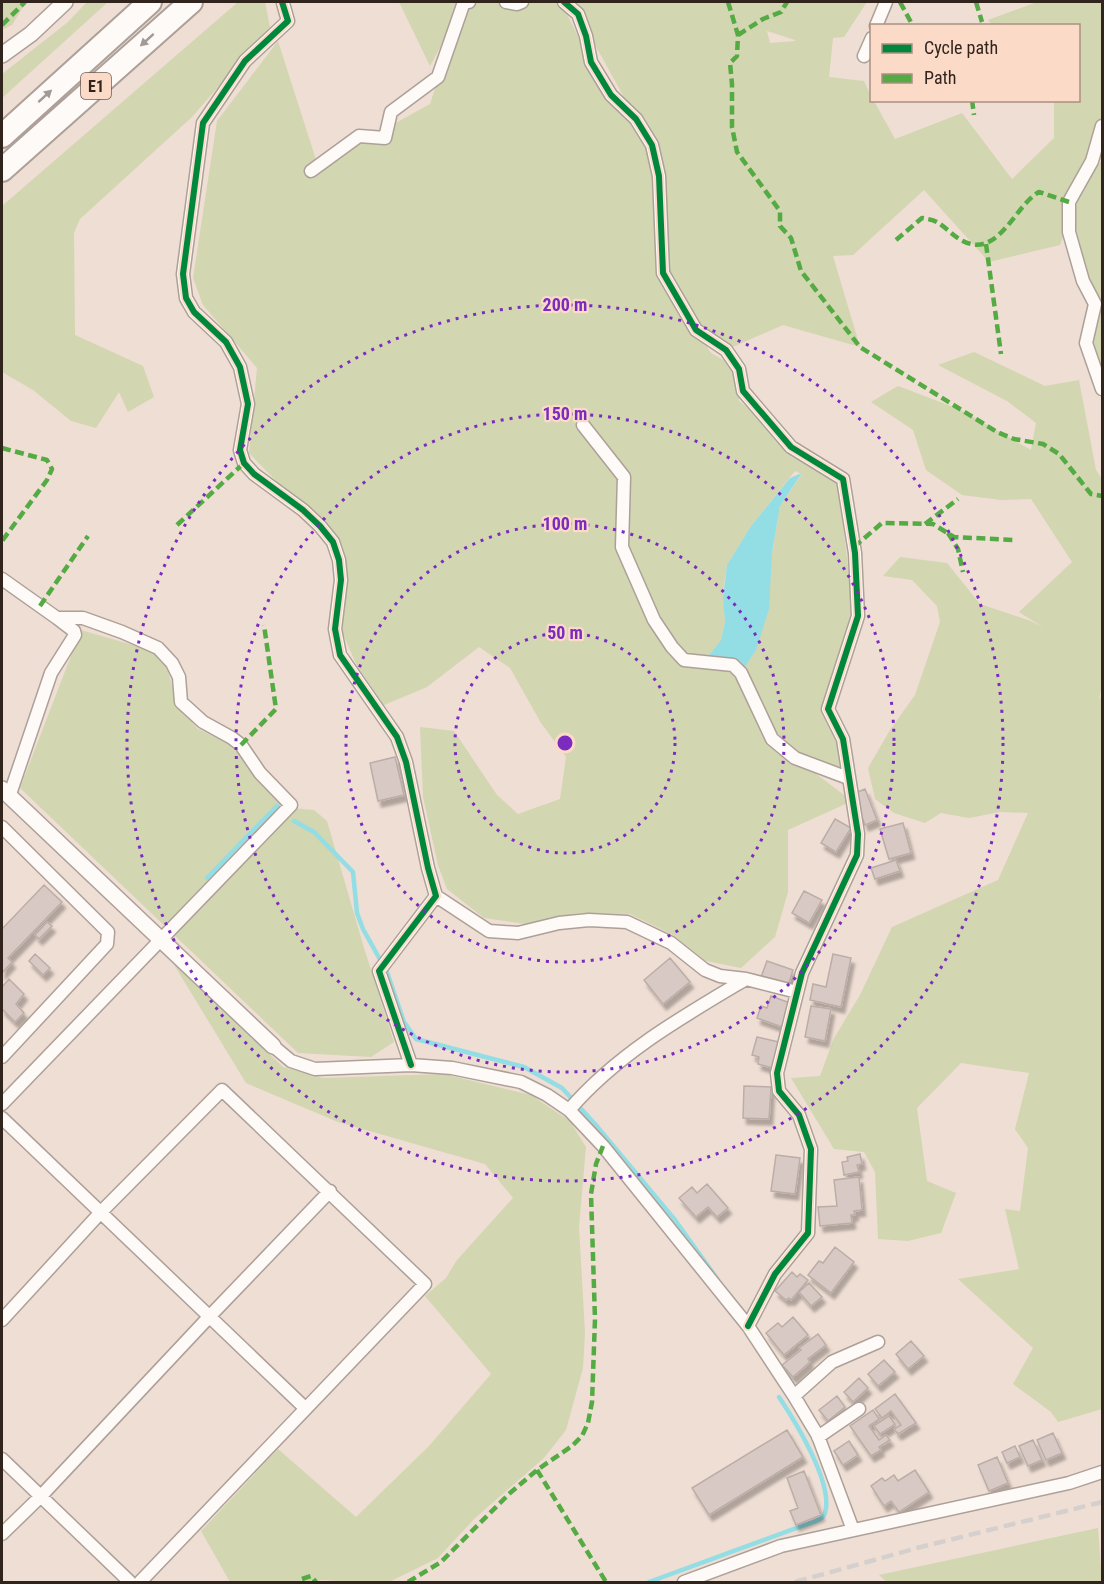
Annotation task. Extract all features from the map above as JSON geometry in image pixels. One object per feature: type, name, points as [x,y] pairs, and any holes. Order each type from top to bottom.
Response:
[{"type":"highway","name":"E1","points":[[2,136],[150,2]]},
{"type":"highway","name":"E1","points":[[2,170],[191,2]]},
{"type":"street","points":[[2,55],[31,34],[65,2]]},
{"type":"street","points":[[311,171],[359,136],[385,138],[391,112],[438,77],[464,3],[470,2]]},
{"type":"street","points":[[506,2],[517,4],[522,2]]},
{"type":"street","points":[[564,2],[578,14],[586,36],[591,62],[611,96],[636,119],[652,145],[659,176],[663,273],[696,330],[726,350],[739,369],[743,391],[791,447],[843,479],[855,553],[858,616],[828,709],[843,739],[858,834],[858,855],[802,974],[777,1073],[779,1091],[799,1115],[811,1149],[808,1233],[775,1274],[748,1326]]},
{"type":"street","points":[[877,24],[886,2]]},
{"type":"street","points":[[283,3],[288,21],[245,61],[203,123],[183,274],[186,298],[194,312],[226,342],[240,368],[248,404],[240,450],[244,463],[254,474],[303,510],[333,542],[339,560],[341,580],[334,629],[340,655],[397,737],[406,762],[436,896],[489,931],[518,933],[559,923],[589,920],[627,922],[671,943],[705,970],[720,976],[746,979],[797,992]]},
{"type":"street","points":[[864,56],[870,42]]},
{"type":"street","points":[[1102,126],[1092,161],[1069,202],[1069,232],[1083,281],[1095,304],[1086,343],[1102,389]]},
{"type":"street","points":[[583,424],[624,477],[622,547],[654,620],[672,648],[684,660],[733,665],[741,673],[772,739],[795,758],[848,778]]},
{"type":"street","points":[[2,579],[74,631],[75,635],[51,673],[5,793],[273,1046],[291,1060],[315,1069],[411,1065],[452,1068],[521,1082],[569,1109],[603,1146],[748,1326],[818,1437],[853,1530]]},
{"type":"street","points":[[2,1104],[291,805],[260,773],[241,745],[202,722],[181,702],[179,677],[172,663],[158,648],[83,618],[57,618]]},
{"type":"street","points":[[2,827],[108,932],[107,944],[2,1057]]},
{"type":"street","points":[[411,1065],[379,972],[436,896]]},
{"type":"street","points":[[569,1109],[588,1087],[666,1026],[746,979]]},
{"type":"street","points":[[2,1320],[101,1212],[222,1090],[425,1284],[140,1582]]},
{"type":"street","points":[[2,1118],[305,1408]]},
{"type":"street","points":[[2,1534],[41,1497],[208,1317],[330,1191]]},
{"type":"street","points":[[794,1396],[832,1362],[878,1342]]},
{"type":"street","points":[[818,1437],[858,1409]]},
{"type":"street","points":[[2,1459],[130,1582]]},
{"type":"street","points":[[684,1582],[782,1546],[1070,1483],[1102,1472]]},
{"type":"green space","points":[[2,2],[26,2],[12,25],[2,30]]},
{"type":"green space","points":[[87,2],[108,2],[2,98],[2,74],[68,22]]},
{"type":"green space","points":[[238,2],[265,2],[270,27],[192,117],[80,219],[74,233],[75,335],[143,366],[154,397],[128,412],[119,392],[96,428],[71,421],[33,390],[2,372],[2,206]]},
{"type":"green space","points":[[399,2],[867,2],[844,37],[833,38],[829,77],[864,81],[870,94],[870,102],[875,102],[895,139],[962,113],[1012,179],[1054,138],[1054,102],[1080,102],[1080,24],[991,24],[988,20],[1037,2],[1102,2],[1102,158],[1084,176],[1081,187],[1102,160],[1102,378],[1086,343],[1095,304],[1072,213],[1060,245],[989,262],[924,190],[853,255],[833,256],[860,347],[783,325],[726,350],[697,332],[711,353],[739,369],[739,401],[782,436],[792,457],[837,476],[850,583],[857,591],[857,605],[828,709],[848,778],[795,758],[852,801],[788,830],[788,892],[775,937],[741,968],[706,961],[673,935],[630,914],[580,913],[532,925],[484,918],[447,889],[438,865],[423,797],[420,727],[454,731],[497,795],[518,814],[560,799],[566,757],[541,723],[510,668],[479,647],[427,687],[384,705],[357,666],[340,627],[346,571],[341,545],[316,514],[284,489],[249,453],[257,368],[203,305],[193,278],[217,121],[278,41],[318,166],[430,104],[462,7],[430,66]],"holes":[[[565,10],[578,14],[636,119],[591,62]],[[767,31],[795,40],[770,43]],[[795,471],[802,474],[780,506],[756,650],[741,673],[705,662],[721,640],[725,622],[723,590],[727,565],[751,526]]]},
{"type":"green space","points":[[974,352],[1045,386],[1079,380],[1096,470],[1102,479],[1102,685],[1099,700],[1102,695],[1102,1409],[1058,1422],[1051,1412],[1013,1384],[1033,1348],[958,1279],[1019,1269],[1005,1209],[1020,1211],[1028,1148],[1015,1129],[1029,1073],[961,1063],[917,1108],[927,1181],[956,1193],[941,1233],[908,1241],[878,1239],[875,1172],[864,1152],[834,1149],[791,1078],[820,1076],[834,1038],[860,995],[892,927],[998,880],[1028,813],[1000,812],[969,818],[941,813],[925,823],[894,813],[875,799],[868,768],[890,730],[915,695],[940,622],[937,606],[912,580],[883,576],[900,557],[947,563],[980,604],[1031,621],[1044,628],[1019,612],[1072,562],[1031,499],[1001,500],[962,495],[926,470],[913,430],[871,402],[898,386],[961,410],[1031,450],[1036,423],[1007,401],[938,365]]},
{"type":"green space","points":[[81,630],[150,650],[167,668],[178,705],[198,729],[225,742],[246,760],[291,808],[314,810],[327,821],[394,1042],[371,1057],[298,1053],[20,788]]},
{"type":"green space","points":[[173,963],[283,1067],[323,1078],[444,1074],[531,1095],[570,1121],[586,1147],[579,1227],[585,1333],[583,1368],[566,1430],[544,1458],[475,1518],[438,1558],[389,1582],[322,1580],[230,1582],[201,1531],[278,1449],[356,1517],[429,1446],[491,1374],[425,1296],[446,1278],[457,1260],[513,1198],[485,1164],[338,1122],[246,1083]]},
{"type":"green space","points":[[1098,1528],[1102,1582],[887,1582],[879,1575]]},
{"type":"water","points":[[802,473],[780,506],[772,553],[769,609],[756,650],[745,667],[704,662],[721,640],[725,622],[723,597],[727,565],[751,526],[790,478]]},
{"type":"building","points":[[395,757],[404,795],[378,801],[370,763]]},
{"type":"building","points":[[865,789],[877,820],[865,825],[853,794]]},
{"type":"building","points":[[835,819],[851,828],[836,852],[821,843]]},
{"type":"building","points":[[903,823],[911,853],[889,859],[880,829]]},
{"type":"building","points":[[896,860],[900,871],[875,879],[871,868]]},
{"type":"building","points":[[44,885],[62,902],[8,958],[12,962],[2,973],[2,929]]},
{"type":"building","points":[[804,891],[822,900],[809,923],[792,913]]},
{"type":"building","points":[[47,922],[52,926],[39,939],[35,935]]},
{"type":"building","points":[[35,954],[50,968],[43,975],[29,961]]},
{"type":"building","points":[[833,954],[851,958],[841,1007],[810,1000],[813,984],[826,987]]},
{"type":"building","points":[[670,958],[690,982],[663,1004],[644,980]]},
{"type":"building","points":[[767,961],[793,970],[788,986],[761,977]]},
{"type":"building","points":[[9,979],[24,994],[16,1004],[24,1013],[15,1022],[2,1009],[2,987]]},
{"type":"building","points":[[771,996],[790,1003],[782,1027],[757,1018],[761,1006],[767,1008]]},
{"type":"building","points":[[811,1006],[831,1009],[825,1041],[805,1037]]},
{"type":"building","points":[[757,1037],[779,1042],[772,1068],[758,1064],[759,1057],[752,1055]]},
{"type":"building","points":[[744,1086],[771,1087],[769,1119],[743,1118]]},
{"type":"building","points":[[860,1154],[862,1164],[857,1165],[859,1172],[844,1175],[842,1162],[848,1161],[847,1157]]},
{"type":"building","points":[[776,1155],[800,1158],[795,1194],[771,1191]]},
{"type":"building","points":[[859,1177],[862,1210],[854,1211],[855,1215],[851,1215],[852,1223],[820,1226],[818,1207],[837,1206],[834,1180]]},
{"type":"building","points":[[707,1184],[728,1208],[717,1217],[708,1207],[696,1217],[679,1198],[692,1187],[697,1193]]},
{"type":"building","points":[[835,1247],[854,1262],[831,1293],[808,1275],[819,1261],[823,1263]]},
{"type":"building","points":[[792,1272],[797,1277],[800,1274],[808,1280],[791,1300],[789,1298],[786,1300],[775,1291]]},
{"type":"building","points":[[809,1283],[822,1297],[811,1306],[799,1292]]},
{"type":"building","points":[[793,1317],[808,1335],[784,1355],[766,1333],[778,1323],[782,1327]]},
{"type":"building","points":[[818,1334],[826,1345],[808,1359],[810,1362],[793,1377],[782,1365]]},
{"type":"building","points":[[911,1341],[924,1356],[908,1369],[896,1354]]},
{"type":"building","points":[[884,1360],[895,1372],[878,1386],[868,1374]]},
{"type":"building","points":[[859,1378],[868,1388],[853,1402],[844,1392]]},
{"type":"building","points":[[895,1394],[916,1423],[898,1434],[894,1429],[901,1425],[891,1411],[882,1418],[875,1409]]},
{"type":"building","points":[[837,1396],[845,1407],[828,1421],[819,1410]]},
{"type":"building","points":[[873,1410],[879,1419],[869,1426],[879,1440],[886,1435],[890,1440],[879,1447],[881,1450],[871,1456],[850,1426]]},
{"type":"building","points":[[889,1416],[895,1424],[880,1434],[874,1426]]},
{"type":"building","points":[[787,1430],[803,1457],[709,1515],[692,1488]]},
{"type":"building","points":[[1053,1433],[1062,1453],[1046,1460],[1037,1440]]},
{"type":"building","points":[[1033,1440],[1042,1460],[1028,1466],[1019,1446]]},
{"type":"building","points":[[849,1441],[858,1455],[843,1465],[834,1451]]},
{"type":"building","points":[[1015,1446],[1020,1457],[1007,1463],[1002,1452]]},
{"type":"building","points":[[997,1457],[1008,1483],[989,1491],[978,1465]]},
{"type":"building","points":[[915,1470],[929,1492],[899,1512],[891,1501],[884,1506],[871,1486],[882,1478],[885,1481],[894,1475],[898,1481]]},
{"type":"building","points":[[804,1471],[821,1515],[796,1525],[790,1511],[798,1508],[787,1478]]},
{"type":"waterway","points":[[207,878],[277,806]]},
{"type":"waterway","points":[[294,821],[314,832],[353,872],[357,913],[363,929],[387,972],[404,1022],[416,1039],[524,1067],[562,1088],[675,1220],[718,1280]]},
{"type":"waterway","points":[[649,1582],[824,1516],[826,1501],[819,1470],[803,1437],[779,1397]]},
{"type":"railway","points":[[795,1582],[921,1547],[1102,1502]]},
{"type":"marked path","points":[[2,25],[25,2]]},
{"type":"marked path","points":[[728,2],[738,35],[737,56],[730,63],[732,127],[737,152],[780,211],[780,226],[791,238],[801,271],[860,347],[997,432],[1014,439],[1043,444],[1059,454],[1091,494],[1102,496]]},
{"type":"marked path","points":[[738,35],[763,19],[781,12],[787,2]]},
{"type":"marked path","points":[[900,2],[912,24]]},
{"type":"marked path","points":[[976,2],[982,22]]},
{"type":"marked path","points":[[972,102],[974,115]]},
{"type":"marked path","points":[[896,240],[922,218],[938,223],[966,243],[982,244],[1000,234],[1023,206],[1039,192],[1069,202]]},
{"type":"marked path","points":[[986,244],[1001,354]]},
{"type":"marked path","points":[[2,448],[47,460],[52,469],[47,480],[2,541]]},
{"type":"marked path","points":[[177,525],[244,463]]},
{"type":"marked path","points":[[925,524],[958,499]]},
{"type":"marked path","points":[[854,547],[882,523],[933,524],[954,537],[1014,540]]},
{"type":"marked path","points":[[948,533],[958,549],[963,572]]},
{"type":"marked path","points":[[40,606],[88,536]]},
{"type":"marked path","points":[[241,745],[276,709],[264,625]]},
{"type":"marked path","points":[[408,1582],[441,1562],[510,1493],[537,1470],[572,1446],[582,1436],[588,1423],[592,1402],[595,1319],[591,1194],[596,1164],[603,1146]]},
{"type":"marked path","points":[[537,1470],[606,1582]]},
{"type":"marked path","points":[[302,1579],[311,1576],[316,1582]]},
{"type":"cycle path","points":[[282,2],[288,21],[245,61],[203,123],[183,274],[186,298],[194,312],[226,342],[240,367],[248,404],[240,450],[244,463],[254,474],[303,510],[333,542],[339,560],[341,580],[335,629],[340,655],[397,737],[406,762],[436,896],[379,971],[411,1065]]},
{"type":"cycle path","points":[[564,2],[578,14],[586,36],[591,62],[611,95],[636,119],[652,145],[659,176],[663,273],[696,330],[726,350],[739,369],[743,391],[791,447],[843,479],[855,553],[858,616],[828,709],[843,739],[858,834],[857,855],[802,973],[777,1073],[779,1091],[799,1115],[811,1149],[808,1233],[775,1274],[748,1326]]}]
